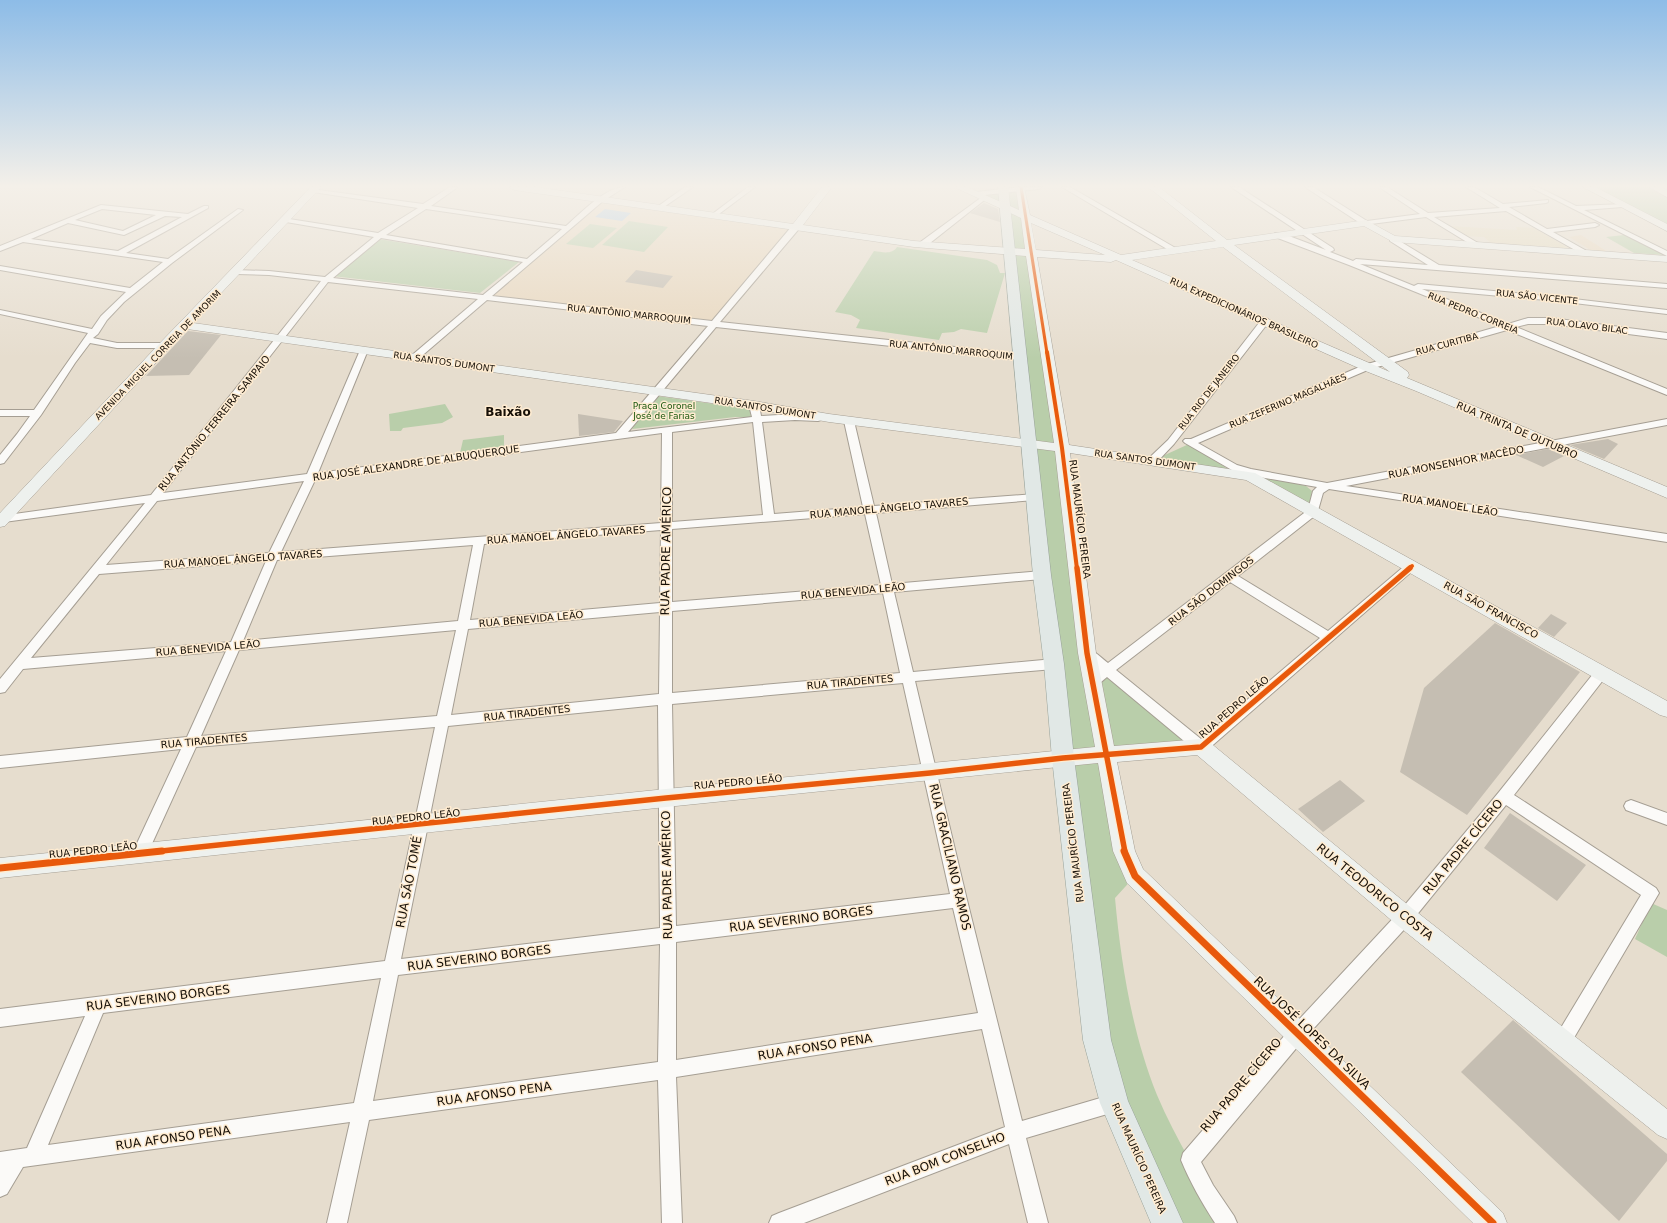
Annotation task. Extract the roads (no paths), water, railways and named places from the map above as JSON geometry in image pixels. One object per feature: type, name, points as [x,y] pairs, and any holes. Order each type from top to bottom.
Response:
[{"type":"main road","name":"RUA MAURÍCIO PEREIRA","points":[[1010,244],[1042,575],[1054,664],[1063,758],[1097,1040],[1114,1103],[1167,1223]]},
{"type":"street","points":[[0,249],[12,244]]},
{"type":"street","points":[[53,244],[169,261]]},
{"type":"street","points":[[120,253],[137,244]]},
{"type":"street","points":[[0,461],[38,413],[71,362],[95,332],[104,318],[132,291],[193,244]]},
{"type":"street","name":"AVENIDA MIGUEL CORREIA DE AMORIM","points":[[2,520],[164,346],[263,244]]},
{"type":"street","name":"RUA ANTÔNIO FERREIRA SAMPAIO","points":[[0,688],[154,498],[326,280],[369,244]]},
{"type":"street","points":[[422,244],[528,261]]},
{"type":"street","points":[[414,358],[548,244]]},
{"type":"street","points":[[619,436],[715,324],[781,244]]},
{"type":"street","points":[[915,244],[1123,259],[1217,244]]},
{"type":"street","name":"RUA MAURÍCIO PEREIRA","points":[[1031,244],[1062,448],[1087,653],[1124,851]]},
{"type":"street","name":"RUA EXPEDICIONÁRIOS BRASILEIRO","points":[[1089,244],[1367,367]]},
{"type":"street","points":[[1166,244],[1176,250]]},
{"type":"street","points":[[1226,244],[1421,388]]},
{"type":"street","name":"RUA PEDRO CORREIA","points":[[1300,244],[1347,261],[1667,392]]},
{"type":"street","points":[[1321,244],[1347,261],[1667,286]]},
{"type":"street","points":[[1401,244],[1439,267]]},
{"type":"street","points":[[1463,244],[1667,259]]},
{"type":"street","points":[[1569,244],[1582,252]]},
{"type":"street","points":[[1647,244],[1667,254]]},
{"type":"street","points":[[1094,258],[1102,255],[1105,251]]},
{"type":"street","points":[[0,268],[132,291]]},
{"type":"street","name":"RUA ANTÔNIO MARROQUIM","points":[[237,272],[326,280],[852,340],[1021,357]]},
{"type":"street","name":"RUA SÃO VICENTE","points":[[1406,285],[1557,299],[1667,312]]},
{"type":"street","points":[[0,312],[95,332]]},
{"type":"street","name":"RUA OLAVO BILAC","points":[[1509,328],[1528,321],[1540,320],[1667,336]]},
{"type":"street","name":"RUA RIO DE JANEIRO","points":[[1152,461],[1176,436],[1265,321]]},
{"type":"street","name":"RUA SANTOS DUMONT","points":[[185,325],[754,405],[849,421],[1062,448],[1250,476]]},
{"type":"street","name":"RUA CURITIBA","points":[[1385,361],[1509,328]]},
{"type":"street","points":[[89,340],[98,343],[122,346],[164,346]]},
{"type":"street","points":[[140,854],[311,477],[364,350]]},
{"type":"street","name":"RUA ZEFERINO MAGALHÃES","points":[[1192,442],[1367,367],[1385,361]]},
{"type":"street","name":"RUA TRINTA DE OUTUBRO","points":[[1367,367],[1421,388],[1667,493]]},
{"type":"street","points":[[754,405],[769,518]]},
{"type":"street","points":[[0,413],[38,413]]},
{"type":"street","name":"RUA JOSÉ ALEXANDRE DE ALBUQUERQUE","points":[[2,520],[154,498],[667,430],[757,419],[795,417],[829,418]]},
{"type":"street","name":"RUA GRACILIANO RAMOS","points":[[849,421],[959,900],[1038,1223]]},
{"type":"street","name":"RUA MONSENHOR MACÊDO","points":[[1314,512],[1318,491],[1327,486],[1667,422]]},
{"type":"street","name":"RUA PADRE AMÉRICO","points":[[667,430],[665,607],[668,934],[667,1070],[672,1223]]},
{"type":"street","points":[[1176,436],[1192,442],[1250,476]]},
{"type":"street","name":"RUA MANOEL LEÃO","points":[[1234,467],[1249,472],[1327,486],[1667,538]]},
{"type":"street","name":"RUA SÃO FRANCISCO","points":[[1250,476],[1602,672],[1667,710]]},
{"type":"street","name":"RUA MANOEL ÂNGELO TAVARES","points":[[96,570],[666,527],[1035,497]]},
{"type":"street","name":"RUA SÃO DOMINGOS","points":[[1093,681],[1231,577],[1314,512]]},
{"type":"street","name":"RUA SÃO TOMÉ","points":[[338,1223],[363,1112],[420,825],[464,625],[479,541]]},
{"type":"street","name":"RUA PEDRO LEÃO","points":[[0,868],[666,798],[930,773],[1063,758],[1202,747],[1412,566]]},
{"type":"street","name":"RUA BENEVIDA LEÃO","points":[[20,664],[1042,575]]},
{"type":"street","points":[[1231,577],[1329,638]]},
{"type":"street","name":"RUA TEODORICO COSTA","points":[[1087,653],[1405,917],[1667,1126]]},
{"type":"street","name":"RUA TIRADENTES","points":[[0,762],[192,742],[443,722],[665,699],[1054,664]]},
{"type":"street","name":"RUA PADRE CÍCERO","points":[[1227,1223],[1206,1192],[1190,1160],[1298,1033],[1405,917],[1504,796],[1602,672]]},
{"type":"street","points":[[1504,796],[1651,893],[1562,1042]]},
{"type":"street","points":[[1631,806],[1667,819]]},
{"type":"street","name":"RUA JOSÉ LOPES DA SILVA","points":[[1124,851],[1135,876],[1493,1223]]},
{"type":"street","name":"RUA SEVERINO BORGES","points":[[0,1018],[668,934],[959,900]]},
{"type":"street","points":[[0,1187],[17,1159],[98,1006]]},
{"type":"street","name":"RUA AFONSO PENA","points":[[17,1159],[667,1070],[988,1020]]},
{"type":"street","name":"RUA BOM CONSELHO","points":[[779,1223],[1015,1132],[1114,1103]]},
{"type":"district","name":"Baixão","points":[[508,412]]},
{"type":"park label","name":"Praça Coronel José de Farias","points":[[664,412]]}]
